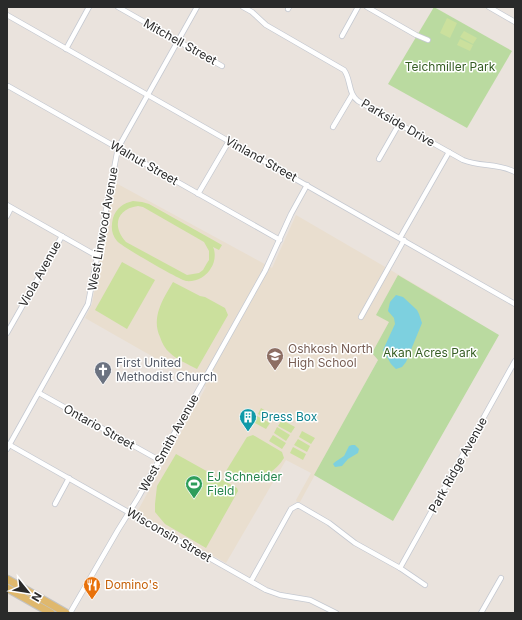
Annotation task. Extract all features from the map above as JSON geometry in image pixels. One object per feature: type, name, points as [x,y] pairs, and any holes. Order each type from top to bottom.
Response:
[{"type":"main road","points":[[9,580],[66,613]]},
{"type":"main road","points":[[7,588],[51,613]]},
{"type":"street","points":[[66,48],[89,7]]},
{"type":"street","name":"Mitchell Street","points":[[118,7],[222,66]]},
{"type":"street","name":"West Linwood Avenue","points":[[8,446],[88,304],[118,148],[196,7]]},
{"type":"street","name":"Parkside Drive","points":[[243,7],[252,12],[266,25],[344,70],[348,76],[352,95],[358,101],[470,163],[503,167],[515,172]]},
{"type":"street","points":[[342,36],[358,7]]},
{"type":"street","points":[[367,7],[416,35],[428,40]]},
{"type":"street","points":[[489,7],[515,22]]},
{"type":"street","name":"Vinland Street","points":[[7,15],[515,304]]},
{"type":"street","name":"Walnut Street","points":[[8,86],[280,240]]},
{"type":"street","points":[[334,127],[352,95]]},
{"type":"street","points":[[378,160],[399,124]]},
{"type":"street","points":[[198,194],[229,141]]},
{"type":"street","points":[[361,317],[449,152]]},
{"type":"street","name":"West Smith Avenue","points":[[70,613],[266,271],[294,209],[307,185]]},
{"type":"street","points":[[7,216],[9,206],[97,256]]},
{"type":"street","name":"Viola Avenue","points":[[7,333],[62,236]]},
{"type":"street","name":"Park Ridge Avenue","points":[[400,568],[515,361]]},
{"type":"street","name":"Ontario Street","points":[[39,393],[159,460]]},
{"type":"street","name":"Wisconsin Street","points":[[8,446],[69,478],[271,592],[310,600],[336,613]]},
{"type":"street","points":[[55,504],[69,478]]},
{"type":"street","points":[[251,581],[292,509],[296,505],[301,506],[323,519],[360,546],[425,584]]},
{"type":"street","points":[[481,613],[501,578]]},
{"type":"street","points":[[7,588],[9,580]]},
{"type":"shaded area","name":"Oshkosh North High School","points":[[114,182],[272,268],[296,215],[442,300],[378,360],[300,502],[297,502],[296,500],[311,473],[286,460],[226,563],[141,516],[137,512],[206,387],[85,318],[92,304]]},
{"type":"green space","name":"Teichmiller Park","points":[[434,7],[512,51],[467,128],[388,84]]},
{"type":"green space","points":[[447,18],[457,23],[450,38],[440,33]]},
{"type":"green space","points":[[464,31],[477,38],[473,44],[460,37]]},
{"type":"green space","points":[[460,39],[473,45],[470,51],[457,45]]},
{"type":"green space","points":[[133,201],[149,204],[222,245],[219,250],[213,247],[215,255],[209,271],[197,280],[186,281],[172,275],[117,241],[112,230],[114,214],[118,209]],"holes":[[[138,206],[143,207],[204,242],[209,251],[209,260],[203,270],[199,273],[187,275],[126,242],[119,230],[118,220],[125,211]]]},
{"type":"green space","points":[[122,262],[155,280],[127,329],[95,310]]},
{"type":"green space","name":"Akan Acres Park","points":[[398,275],[499,335],[393,521],[314,475],[378,360],[372,353],[389,322],[376,315]]},
{"type":"green space","points":[[173,282],[225,308],[228,315],[197,369],[179,360],[165,348],[158,330],[157,322],[159,308]]},
{"type":"green space","points":[[261,408],[274,416],[271,422],[258,414]]},
{"type":"green space","points":[[257,416],[270,423],[266,429],[253,422]]},
{"type":"green space","points":[[282,420],[295,427],[291,433],[278,426]]},
{"type":"green space","points":[[277,427],[290,435],[286,441],[274,433]]},
{"type":"green space","points":[[302,431],[315,438],[311,444],[299,437]]},
{"type":"green space","points":[[253,435],[282,452],[284,458],[272,471],[266,475],[258,477],[243,477],[226,471],[247,437]]},
{"type":"green space","points":[[273,435],[286,443],[282,449],[269,441]]},
{"type":"green space","points":[[298,439],[310,446],[307,452],[294,445]]},
{"type":"green space","points":[[293,447],[306,454],[303,460],[290,453]]},
{"type":"green space","name":"EJ Schneider Field","points":[[176,454],[237,488],[238,491],[206,548],[165,524],[155,512],[157,486]]},
{"type":"water","points":[[396,295],[403,297],[417,310],[422,323],[406,362],[402,367],[396,369],[391,364],[383,350],[395,324],[394,318],[388,311],[390,302]]},
{"type":"water","points":[[355,445],[359,449],[358,453],[348,459],[342,466],[335,467],[333,464],[344,456],[349,446]]},
{"type":"place","name":"Oshkosh North High School","points":[[275,371]]},
{"type":"place","name":"First United Methodist Church","points":[[103,385]]},
{"type":"place","name":"Press Box","points":[[248,432]]},
{"type":"place","name":"EJ Schneider Field","points":[[194,499]]},
{"type":"place","name":"Domino's","points":[[92,600]]}]
